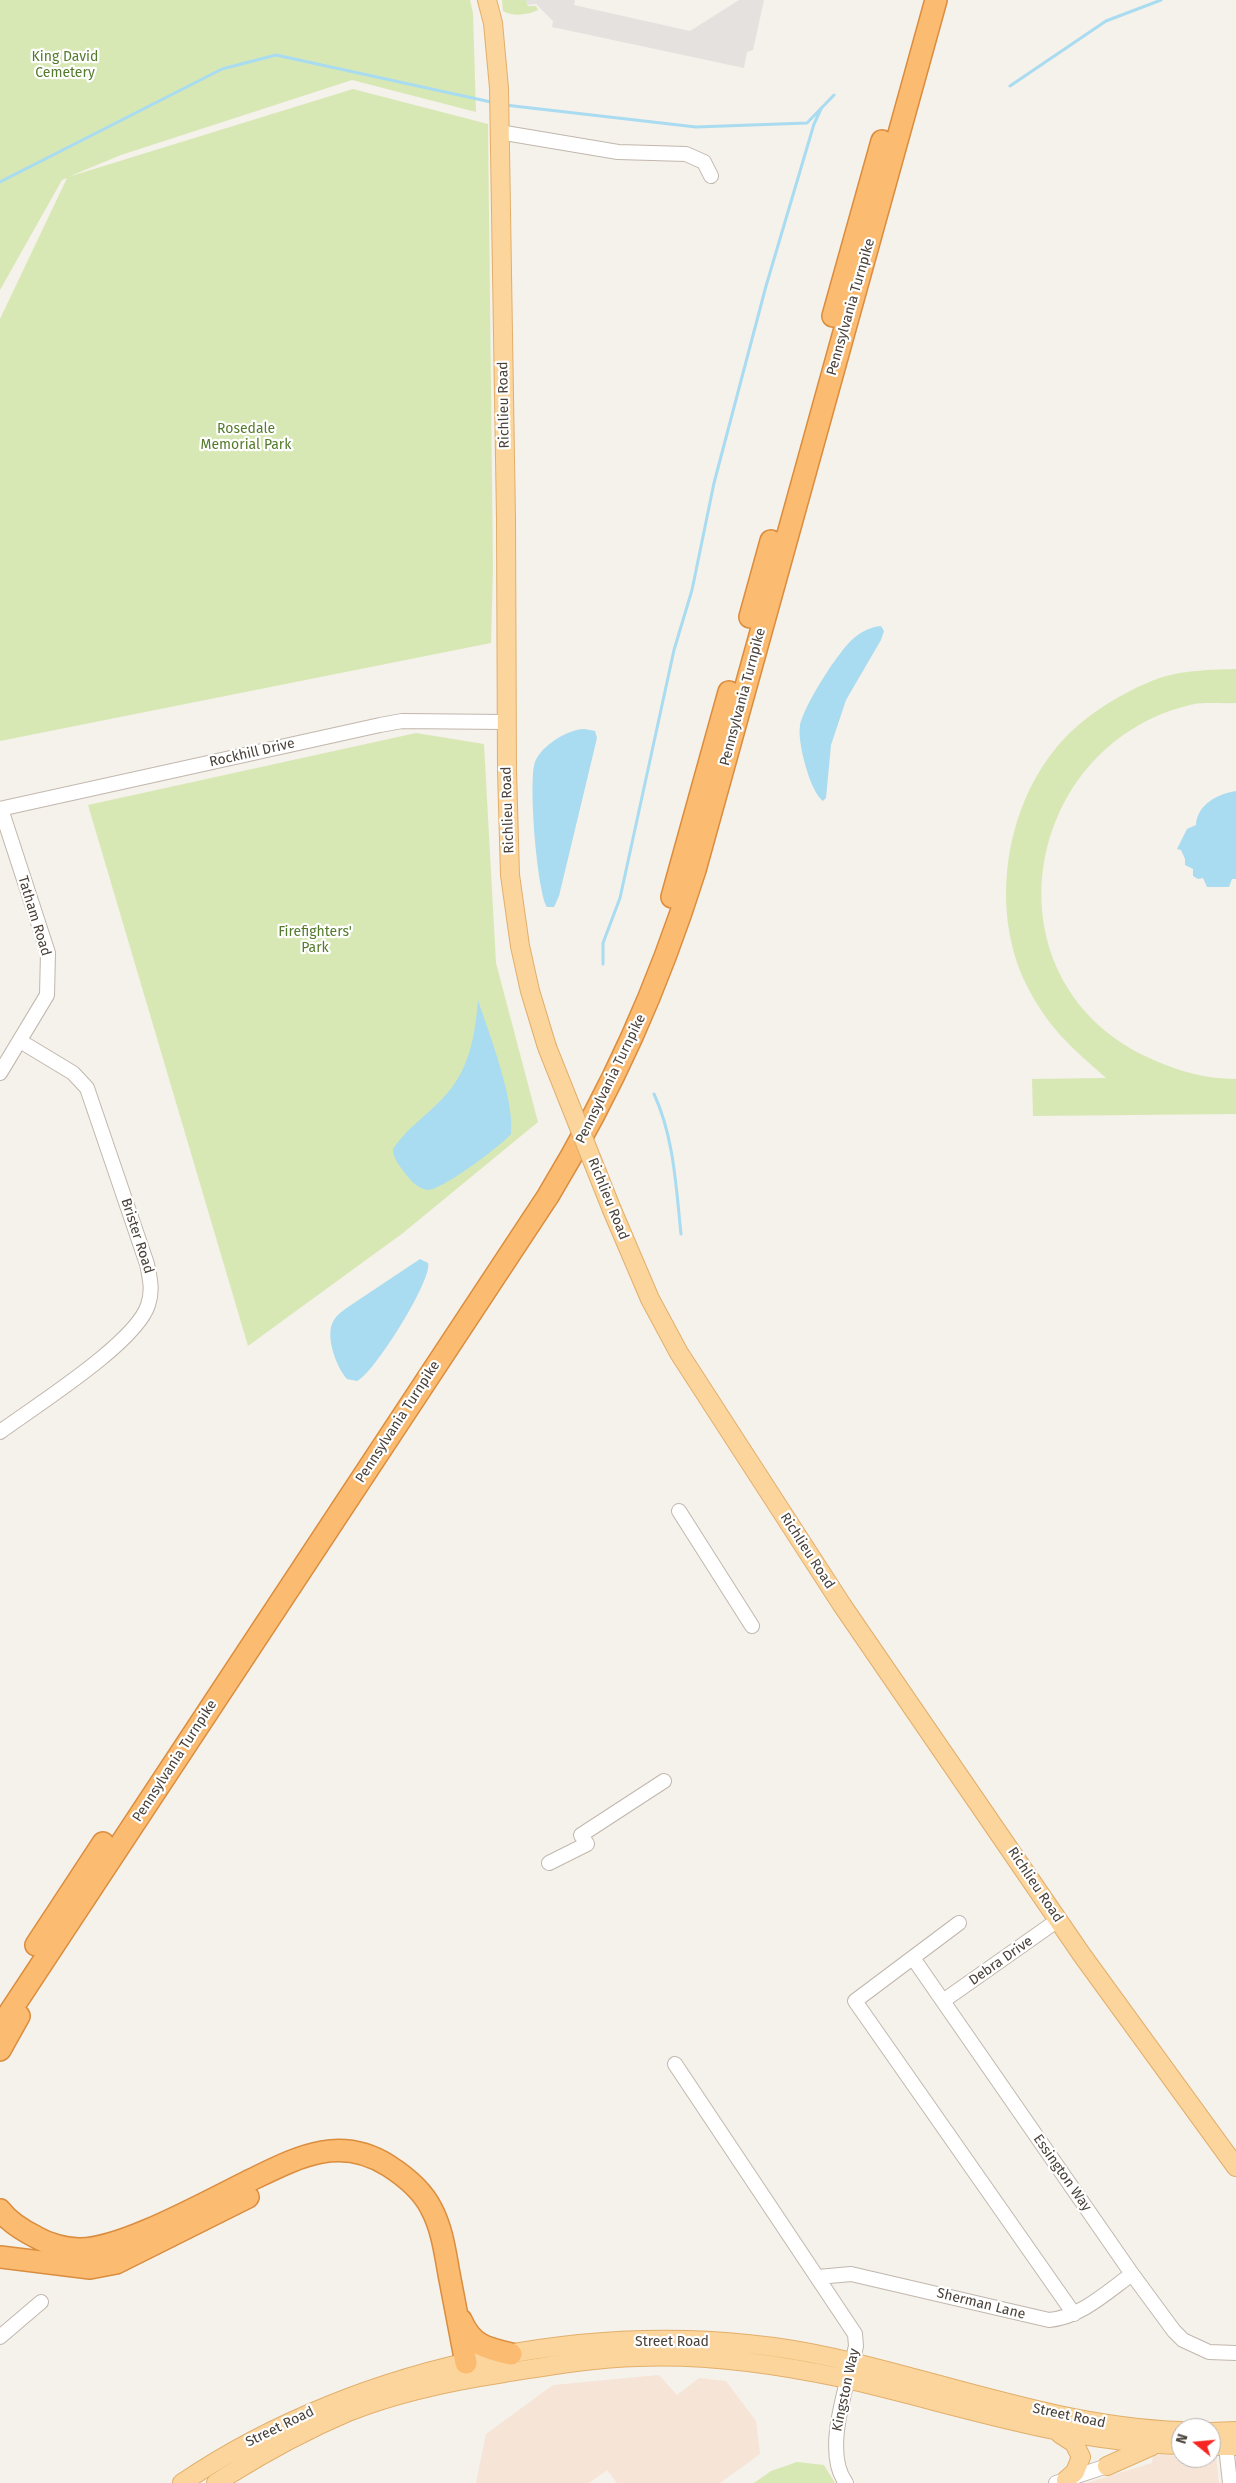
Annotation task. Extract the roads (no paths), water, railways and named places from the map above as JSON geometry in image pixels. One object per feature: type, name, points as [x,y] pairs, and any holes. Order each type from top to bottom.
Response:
[{"type":"highway","name":"Pennsylvania Turnpike","points":[[0,2000],[534,1194],[589,1098],[624,1025],[670,904],[921,0]]},
{"type":"highway","name":"Pennsylvania Turnpike","points":[[0,2026],[548,1196],[589,1127],[634,1036],[670,946],[695,870],[936,0]]},
{"type":"highway","points":[[0,2050],[95,1883]]},
{"type":"highway","points":[[0,2210],[26,2232],[45,2242],[79,2249],[99,2247],[142,2232],[306,2154],[344,2150],[366,2155],[404,2176],[422,2194],[432,2209],[442,2235],[455,2308],[463,2369]]},
{"type":"highway","points":[[0,2257],[90,2268],[116,2263],[295,2174],[325,2164],[346,2164],[371,2171],[390,2181],[409,2198],[421,2216],[430,2242],[463,2369]]},
{"type":"highway","points":[[455,2308],[470,2338],[488,2348],[511,2354]]},
{"type":"main road","name":"Richlieu Road","points":[[488,0],[498,60],[506,722],[514,912],[530,991],[547,1047],[650,1300],[688,1367],[873,1653],[1156,2060],[1236,2167]]},
{"type":"main road","name":"Street Road","points":[[216,2483],[269,2449],[349,2412],[463,2369],[511,2354],[616,2342],[692,2341],[768,2346],[1051,2430],[1133,2444],[1171,2444]]},
{"type":"main road","name":"Street Road","points":[[182,2483],[260,2436],[340,2399],[374,2387],[463,2369],[638,2357],[690,2357],[851,2372],[1086,2420],[1143,2429],[1171,2430]]},
{"type":"main road","points":[[1051,2430],[1069,2440],[1079,2450],[1081,2457],[1079,2465],[1061,2481]]},
{"type":"main road","points":[[1221,2432],[1236,2431]]},
{"type":"main road","points":[[1107,2466],[1144,2449],[1162,2444]]},
{"type":"street","points":[[499,132],[618,152],[686,154],[704,162],[711,176]]},
{"type":"street","name":"Rockhill Drive","points":[[1,809],[402,721],[506,722]]},
{"type":"street","name":"Tatham Road","points":[[0,1073],[46,995],[48,953],[1,809]]},
{"type":"street","name":"Brister Road","points":[[0,1432],[118,1346],[137,1326],[148,1307],[152,1288],[147,1264],[87,1088],[73,1072],[20,1041]]},
{"type":"street","points":[[680,1512],[752,1626]]},
{"type":"street","points":[[549,1863],[587,1844],[581,1835],[664,1781]]},
{"type":"street","name":"Debra Drive","points":[[943,2001],[1058,1920]]},
{"type":"street","points":[[959,1923],[855,2002],[1074,2314]]},
{"type":"street","name":"Essington Way","points":[[913,1958],[1132,2274],[1183,2340],[1209,2352],[1236,2353]]},
{"type":"street","name":"Kingston Way","points":[[675,2064],[855,2334],[856,2346],[836,2437],[835,2456],[840,2474],[846,2483]]},
{"type":"street","name":"Sherman Lane","points":[[818,2276],[851,2274],[1042,2320],[1062,2319],[1074,2314],[1132,2274]]},
{"type":"street","points":[[0,2337],[41,2302]]},
{"type":"street","points":[[1224,2446],[1230,2483]]},
{"type":"street","points":[[1061,2481],[1107,2466]]},
{"type":"water","points":[[881,626],[884,631],[881,640],[846,700],[831,745],[826,798],[823,801],[818,796],[809,777],[800,743],[800,726],[822,679],[847,644],[863,631]]},
{"type":"water","points":[[584,729],[595,731],[597,738],[559,896],[554,907],[547,907],[540,880],[533,812],[533,773],[535,762],[543,750],[563,735]]},
{"type":"water","points":[[1236,791],[1236,879],[1232,879],[1229,887],[1207,887],[1203,878],[1198,879],[1193,876],[1193,869],[1185,865],[1185,859],[1181,850],[1177,849],[1187,829],[1196,825],[1197,818],[1204,806],[1215,798]]},
{"type":"water","points":[[478,1000],[505,1085],[509,1103],[511,1134],[484,1157],[458,1175],[435,1188],[424,1189],[414,1184],[406,1175],[394,1155],[393,1149],[410,1129],[442,1099],[459,1077],[469,1053],[475,1027]]},
{"type":"water","points":[[420,1259],[428,1263],[427,1272],[412,1306],[400,1326],[365,1375],[357,1381],[347,1379],[336,1361],[331,1345],[331,1330],[335,1319],[348,1307]]},
{"type":"waterway","points":[[1010,86],[1106,21],[1161,0]]},
{"type":"waterway","points":[[0,182],[222,69],[276,55],[491,102]]},
{"type":"waterway","points":[[505,105],[696,127],[807,123],[834,95]]},
{"type":"waterway","points":[[603,964],[603,943],[620,898],[674,650],[692,590],[714,483],[766,286],[814,124],[821,109]]},
{"type":"waterway","points":[[654,1094],[661,1110],[670,1145],[676,1180],[681,1234]]},
{"type":"park label","name":"King David Cemetery","points":[[65,66]]},
{"type":"park label","name":"Rosedale Memorial Park","points":[[246,438]]},
{"type":"park label","name":"Firefighters' Park","points":[[315,940]]}]
